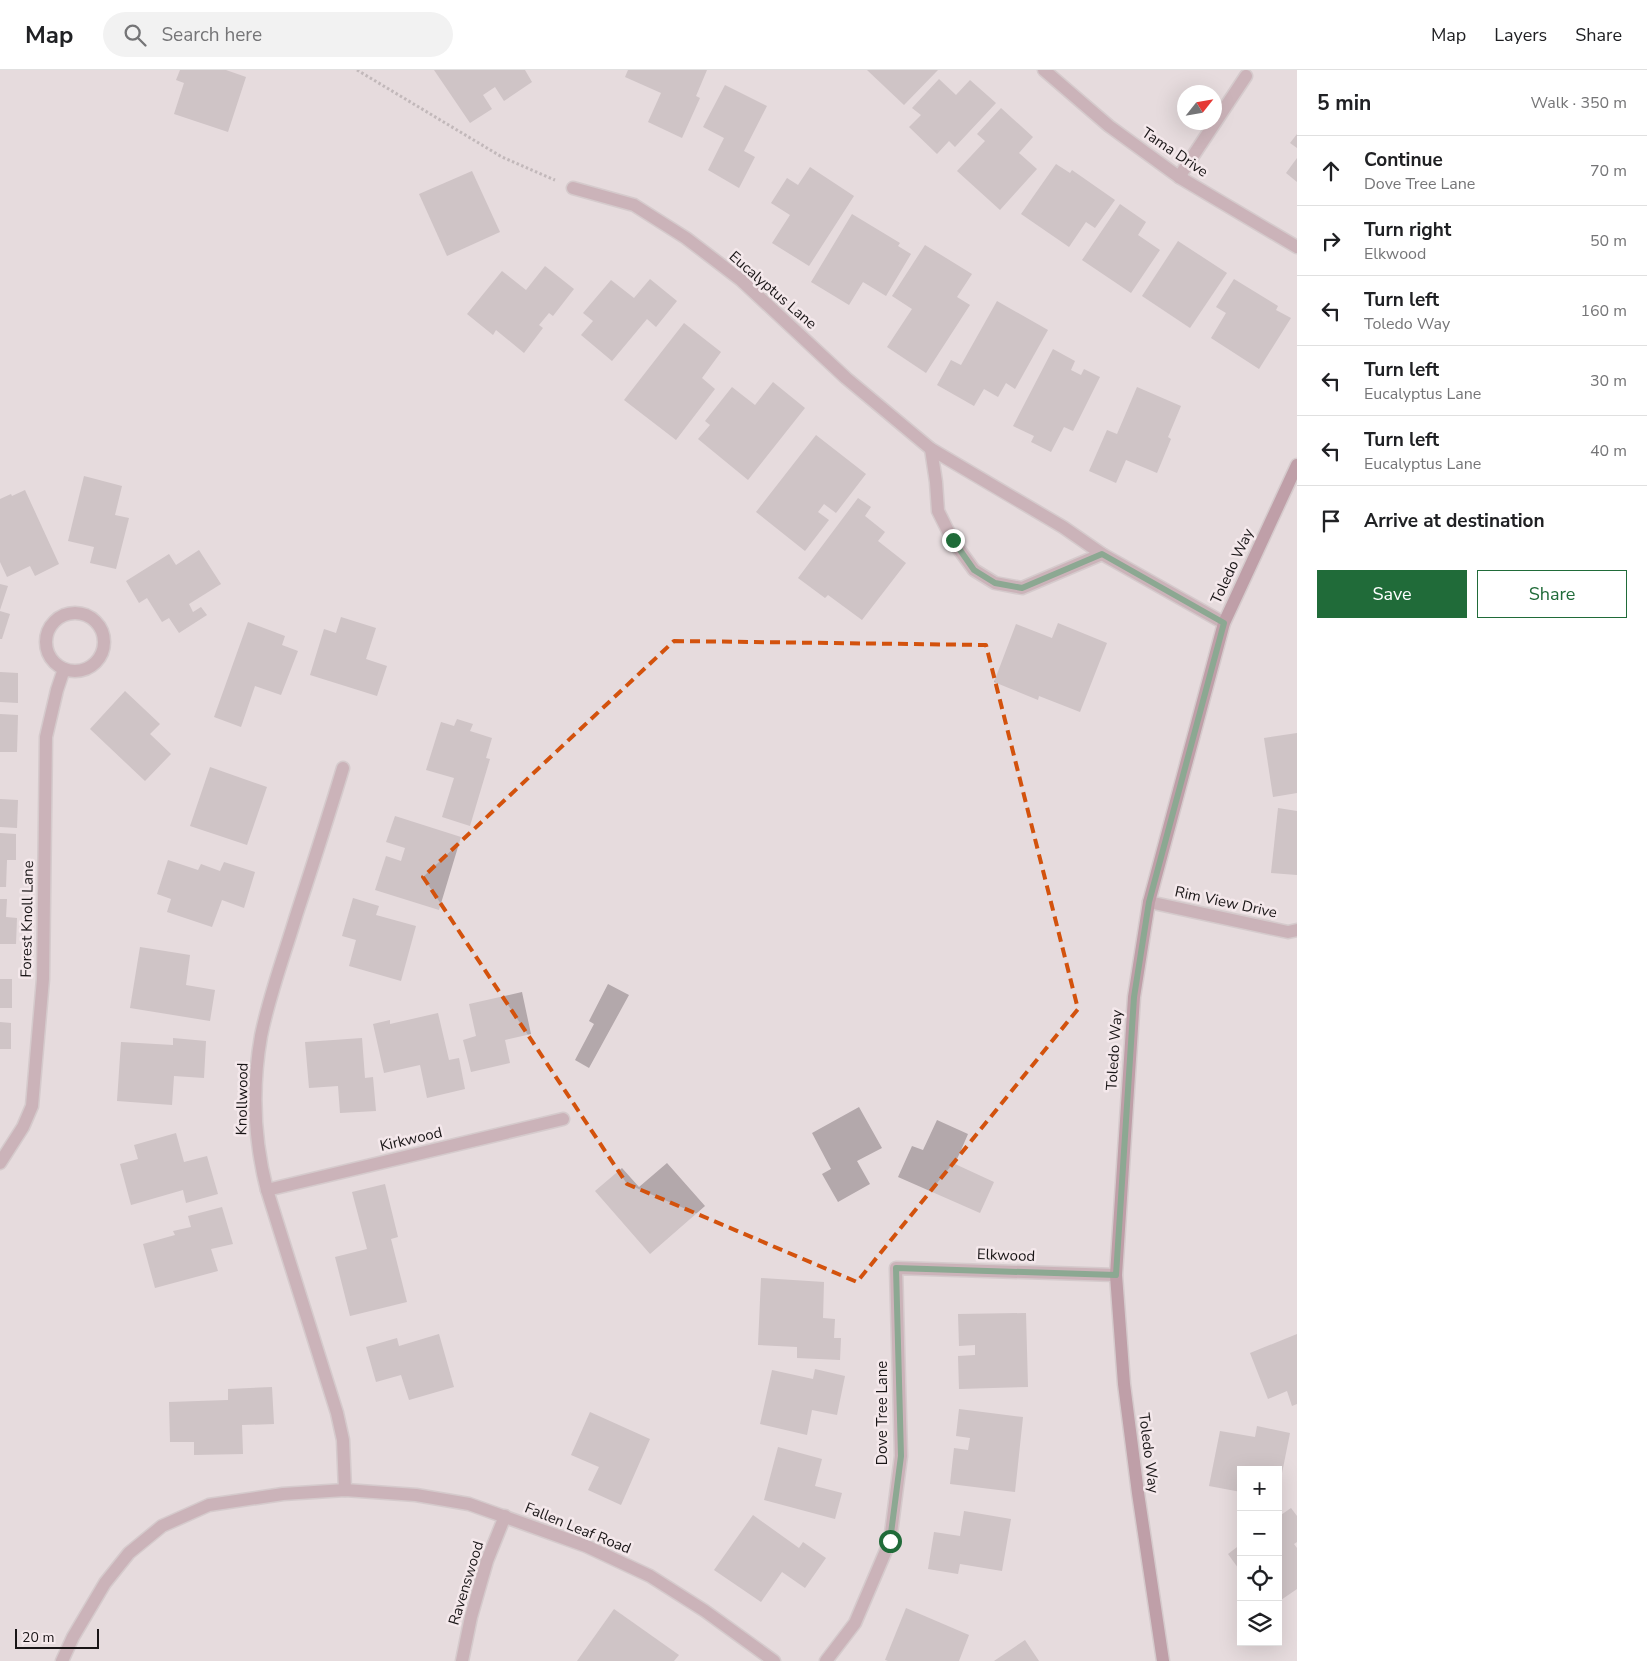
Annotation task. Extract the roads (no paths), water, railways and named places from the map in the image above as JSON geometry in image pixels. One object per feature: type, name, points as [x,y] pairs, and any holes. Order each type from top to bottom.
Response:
[{"type":"main road","name":"Toledo Way","points":[[1163,1661],[1124,1384],[1116,1275],[1134,997],[1149,902],[1224,623],[1297,465]]},
{"type":"street","name":"Tama Drive","points":[[1044,70],[1109,126],[1179,177],[1297,247]]},
{"type":"street","points":[[1179,177],[1246,76]]},
{"type":"street","name":"Eucalyptus Lane","points":[[573,188],[634,205],[686,238],[741,280],[846,378],[931,449],[1064,526],[1102,554],[1224,623]]},
{"type":"street","points":[[931,449],[938,511],[953,540],[974,570],[995,583],[1022,588],[1102,554]]},
{"type":"street","points":[[74,612],[84,614],[93,619],[103,634],[102,652],[91,666],[82,670],[64,669],[56,664],[50,656],[46,646],[46,636],[56,619],[74,612]]},
{"type":"street","name":"Forest Knoll Lane","points":[[0,1163],[23,1128],[32,1106],[43,979],[46,737],[64,669]]},
{"type":"street","name":"Knollwood","points":[[343,768],[273,990],[261,1036],[256,1126],[261,1168],[267,1190],[344,1440],[345,1490]]},
{"type":"street","name":"Rim View Drive","points":[[1149,902],[1288,932],[1297,930]]},
{"type":"street","name":"Kirkwood","points":[[267,1190],[563,1120]]},
{"type":"street","name":"Elkwood","points":[[896,1268],[1116,1275]]},
{"type":"street","name":"Dove Tree Lane","points":[[826,1661],[855,1623],[890,1541],[901,1456],[896,1268]]},
{"type":"street","name":"Fallen Leaf Road","points":[[62,1661],[72,1637],[105,1583],[129,1553],[162,1526],[209,1504],[283,1494],[345,1490],[416,1495],[469,1504],[586,1546],[650,1576],[705,1611],[774,1661]]},
{"type":"street","name":"Ravenswood","points":[[462,1661],[471,1617],[487,1561],[505,1516]]}]
